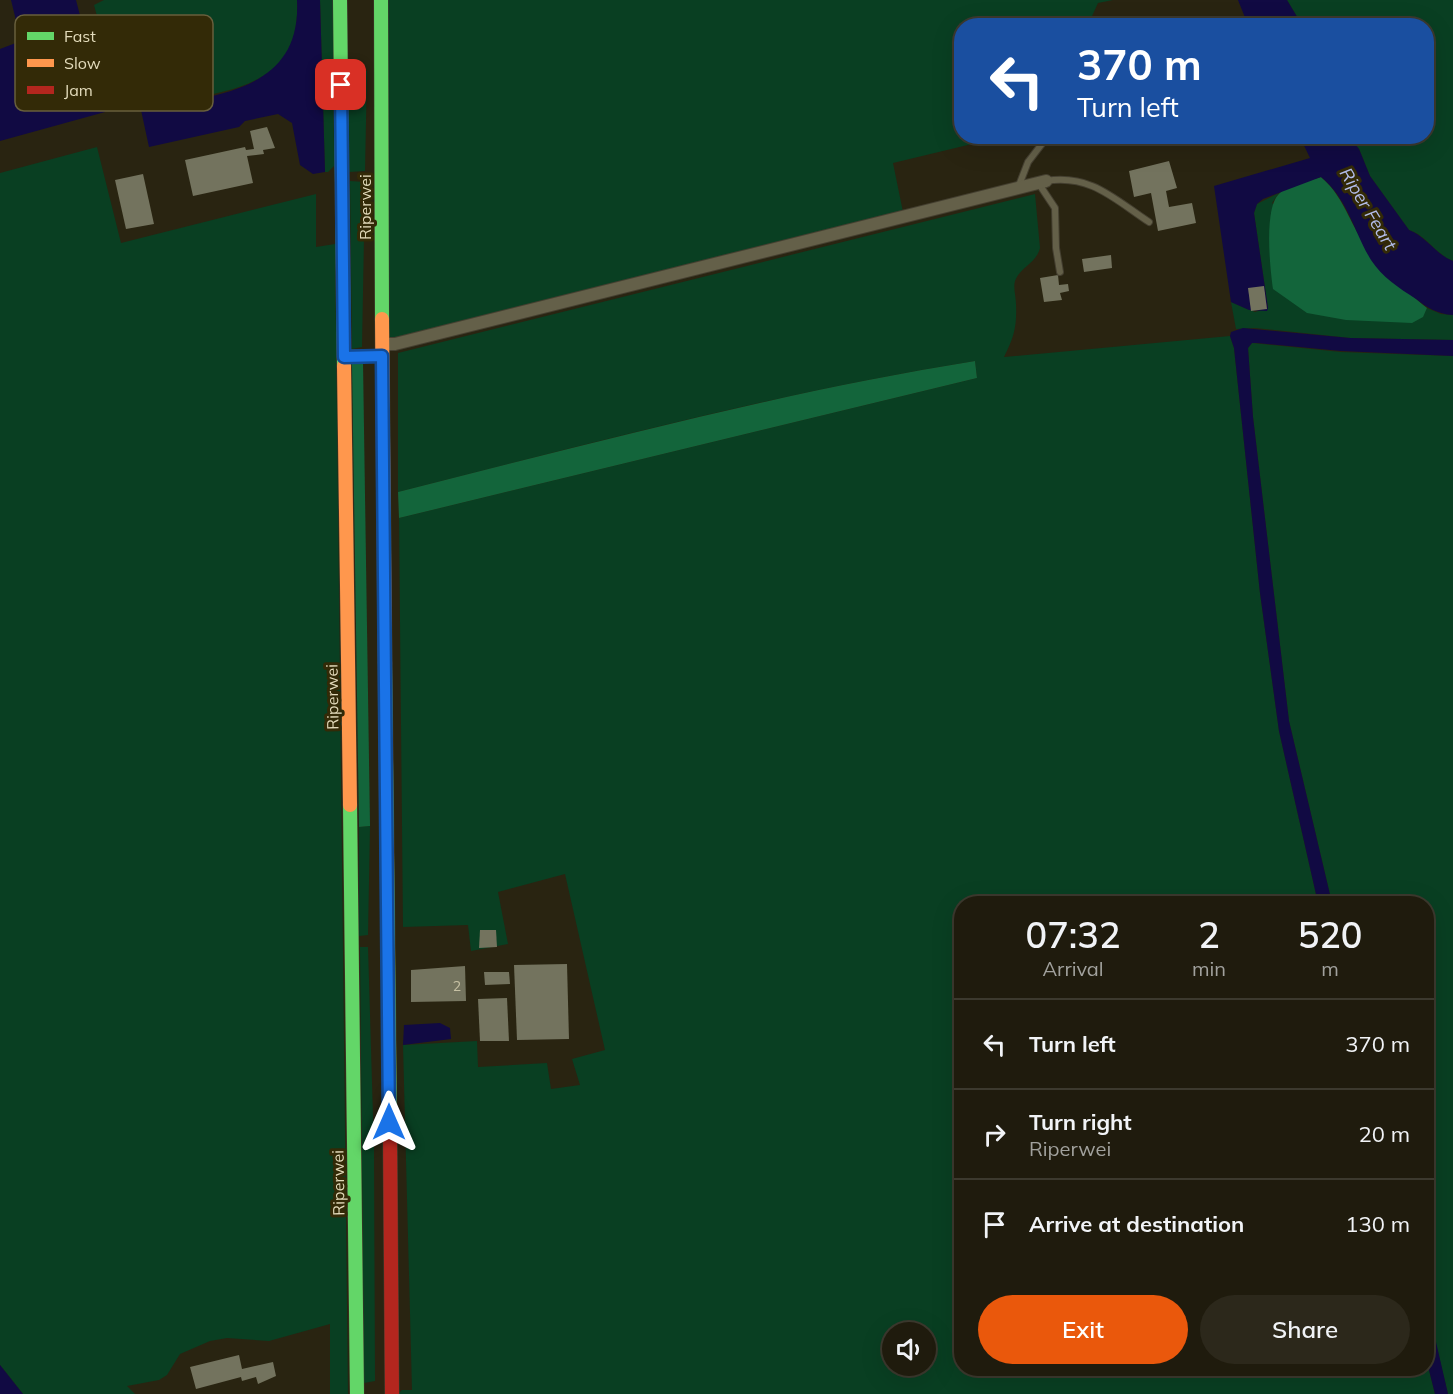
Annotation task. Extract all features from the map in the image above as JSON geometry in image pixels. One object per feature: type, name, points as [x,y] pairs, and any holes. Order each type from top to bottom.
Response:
[{"type":"main road","name":"Riperwei","points":[[340,0],[357,1394]]},
{"type":"main road","name":"Riperwei","points":[[381,0],[392,1390]]},
{"type":"street","points":[[344,357],[382,350],[395,344],[1042,182]]},
{"type":"lane","points":[[1017,188],[1028,162],[1042,144]]},
{"type":"lane","points":[[1060,272],[1056,248],[1055,208],[1042,182],[1076,179],[1096,186],[1149,222]]},
{"type":"green space","points":[[104,0],[297,0],[296,26],[290,46],[280,62],[266,74],[249,83],[213,94],[213,15],[97,15],[94,5]]},
{"type":"green space","points":[[320,0],[333,0],[334,166],[328,172],[325,172]]},
{"type":"green space","points":[[387,0],[1113,0],[1098,3],[1091,18],[954,18],[954,144],[972,144],[893,163],[903,212],[395,340],[387,335]]},
{"type":"green space","points":[[1287,0],[1453,0],[1453,261],[1441,254],[1421,236],[1409,230],[1370,176],[1355,144],[1434,144],[1434,18],[1298,18]]},
{"type":"green space","points":[[367,71],[365,171],[349,172],[348,72]]},
{"type":"green space","points":[[97,147],[121,243],[316,194],[316,247],[335,244],[348,1394],[330,1394],[330,1324],[269,1341],[227,1338],[210,1341],[180,1354],[167,1375],[159,1380],[127,1386],[135,1394],[23,1394],[0,1365],[0,173]]},
{"type":"green space","points":[[1321,177],[1340,199],[1374,257],[1427,308],[1423,317],[1412,323],[1346,320],[1307,313],[1273,289],[1269,226],[1274,203],[1278,195],[1286,189]]},
{"type":"green space","points":[[350,181],[365,182],[362,347],[352,349]]},
{"type":"green space","points":[[1279,193],[1272,203],[1385,320],[1415,321],[1424,314],[1427,308],[1441,314],[1453,315],[1453,340],[1350,338],[1255,328],[1236,329],[1231,302],[1255,312],[1268,308],[1254,213],[1257,204]]},
{"type":"green space","points":[[1035,194],[1040,248],[1035,258],[1020,272],[1015,281],[1015,326],[1004,357],[1230,336],[1234,348],[1260,593],[1279,731],[1316,896],[954,896],[954,1376],[1430,1376],[1435,1394],[398,1394],[402,1390],[412,1390],[403,1045],[477,1041],[478,1067],[547,1063],[551,1089],[580,1085],[572,1059],[605,1050],[565,874],[498,892],[508,944],[471,951],[468,925],[403,927],[399,518],[977,378],[975,361],[757,403],[398,492],[398,353]]},
{"type":"green space","points":[[1252,343],[1341,352],[1453,356],[1453,1394],[1448,1394],[1434,1336],[1434,896],[1330,896],[1289,721],[1253,417],[1248,348]]},
{"type":"green space","points":[[975,361],[977,378],[399,518],[398,492],[758,403]]},
{"type":"green space","points":[[363,362],[370,826],[359,827],[352,364]]},
{"type":"green space","points":[[370,826],[368,935],[359,936],[359,827]]},
{"type":"green space","points":[[360,947],[368,947],[374,1150],[375,1381],[364,1383]]},
{"type":"water","points":[[11,0],[76,0],[80,15],[15,15]]},
{"type":"water","points":[[297,0],[320,0],[325,172],[313,174],[300,165],[292,123],[278,114],[245,121],[239,127],[149,147],[141,111],[213,111],[213,95],[247,85],[268,72],[285,55],[295,31]]},
{"type":"water","points":[[1238,0],[1287,0],[1298,18],[1245,18]]},
{"type":"water","points":[[15,43],[15,111],[105,112],[0,141],[0,49]]},
{"type":"water","name":"Riper Feart","points":[[1303,144],[1355,144],[1370,176],[1409,230],[1421,236],[1441,254],[1453,261],[1453,315],[1429,308],[1380,272],[1365,249],[1338,195],[1321,177],[1263,199],[1257,204],[1254,213],[1268,308],[1267,311],[1249,310],[1231,302],[1214,186],[1310,158]]},
{"type":"water","points":[[1243,328],[1350,338],[1453,340],[1453,356],[1341,351],[1257,343],[1252,343],[1248,348],[1253,417],[1289,721],[1330,896],[1316,896],[1279,731],[1260,593],[1231,332]]},
{"type":"water","points":[[440,1023],[450,1028],[451,1039],[403,1045],[404,1025]]},
{"type":"water","points":[[1434,1333],[1448,1394],[1435,1394],[1430,1376],[1434,1376]]},
{"type":"water","points":[[0,1365],[23,1394],[0,1394]]},
{"type":"building","points":[[267,127],[275,148],[263,150],[264,154],[247,156],[253,183],[193,196],[185,160],[245,147],[246,150],[254,149],[250,131]]},
{"type":"building","points":[[1169,161],[1177,188],[1166,191],[1169,207],[1192,203],[1196,223],[1158,231],[1151,193],[1134,197],[1129,171]]},
{"type":"building","points":[[143,174],[154,224],[126,229],[115,180]]},
{"type":"building","points":[[1111,255],[1112,268],[1084,272],[1082,259]]},
{"type":"building","points":[[1058,275],[1059,285],[1068,284],[1069,291],[1060,293],[1062,300],[1044,302],[1040,278]]},
{"type":"building","points":[[1264,286],[1267,309],[1251,311],[1248,288]]},
{"type":"building","points":[[480,930],[496,930],[497,947],[479,948]]},
{"type":"building","points":[[567,964],[569,1039],[517,1040],[514,965]]},
{"type":"building","points":[[465,966],[466,1001],[411,1002],[411,970]]},
{"type":"building","points":[[484,972],[509,972],[510,984],[485,985]]},
{"type":"building","points":[[507,998],[509,1041],[480,1041],[478,999]]},
{"type":"building","points":[[239,1355],[242,1369],[273,1362],[276,1376],[258,1384],[256,1377],[242,1381],[241,1377],[196,1389],[190,1367]]},
{"type":"traffic: fast","points":[[340,0],[344,366]]},
{"type":"traffic: fast","points":[[381,0],[382,319]]},
{"type":"traffic: fast","points":[[385,663],[390,1134]]},
{"type":"traffic: fast","points":[[350,805],[357,1394]]},
{"type":"traffic: slow","points":[[382,319],[385,663]]},
{"type":"traffic: slow","points":[[344,366],[350,805]]},
{"type":"traffic: jam","points":[[390,1134],[392,1394]]},
{"type":"route","points":[[341,85],[344,357],[382,356],[389,1122]]}]
